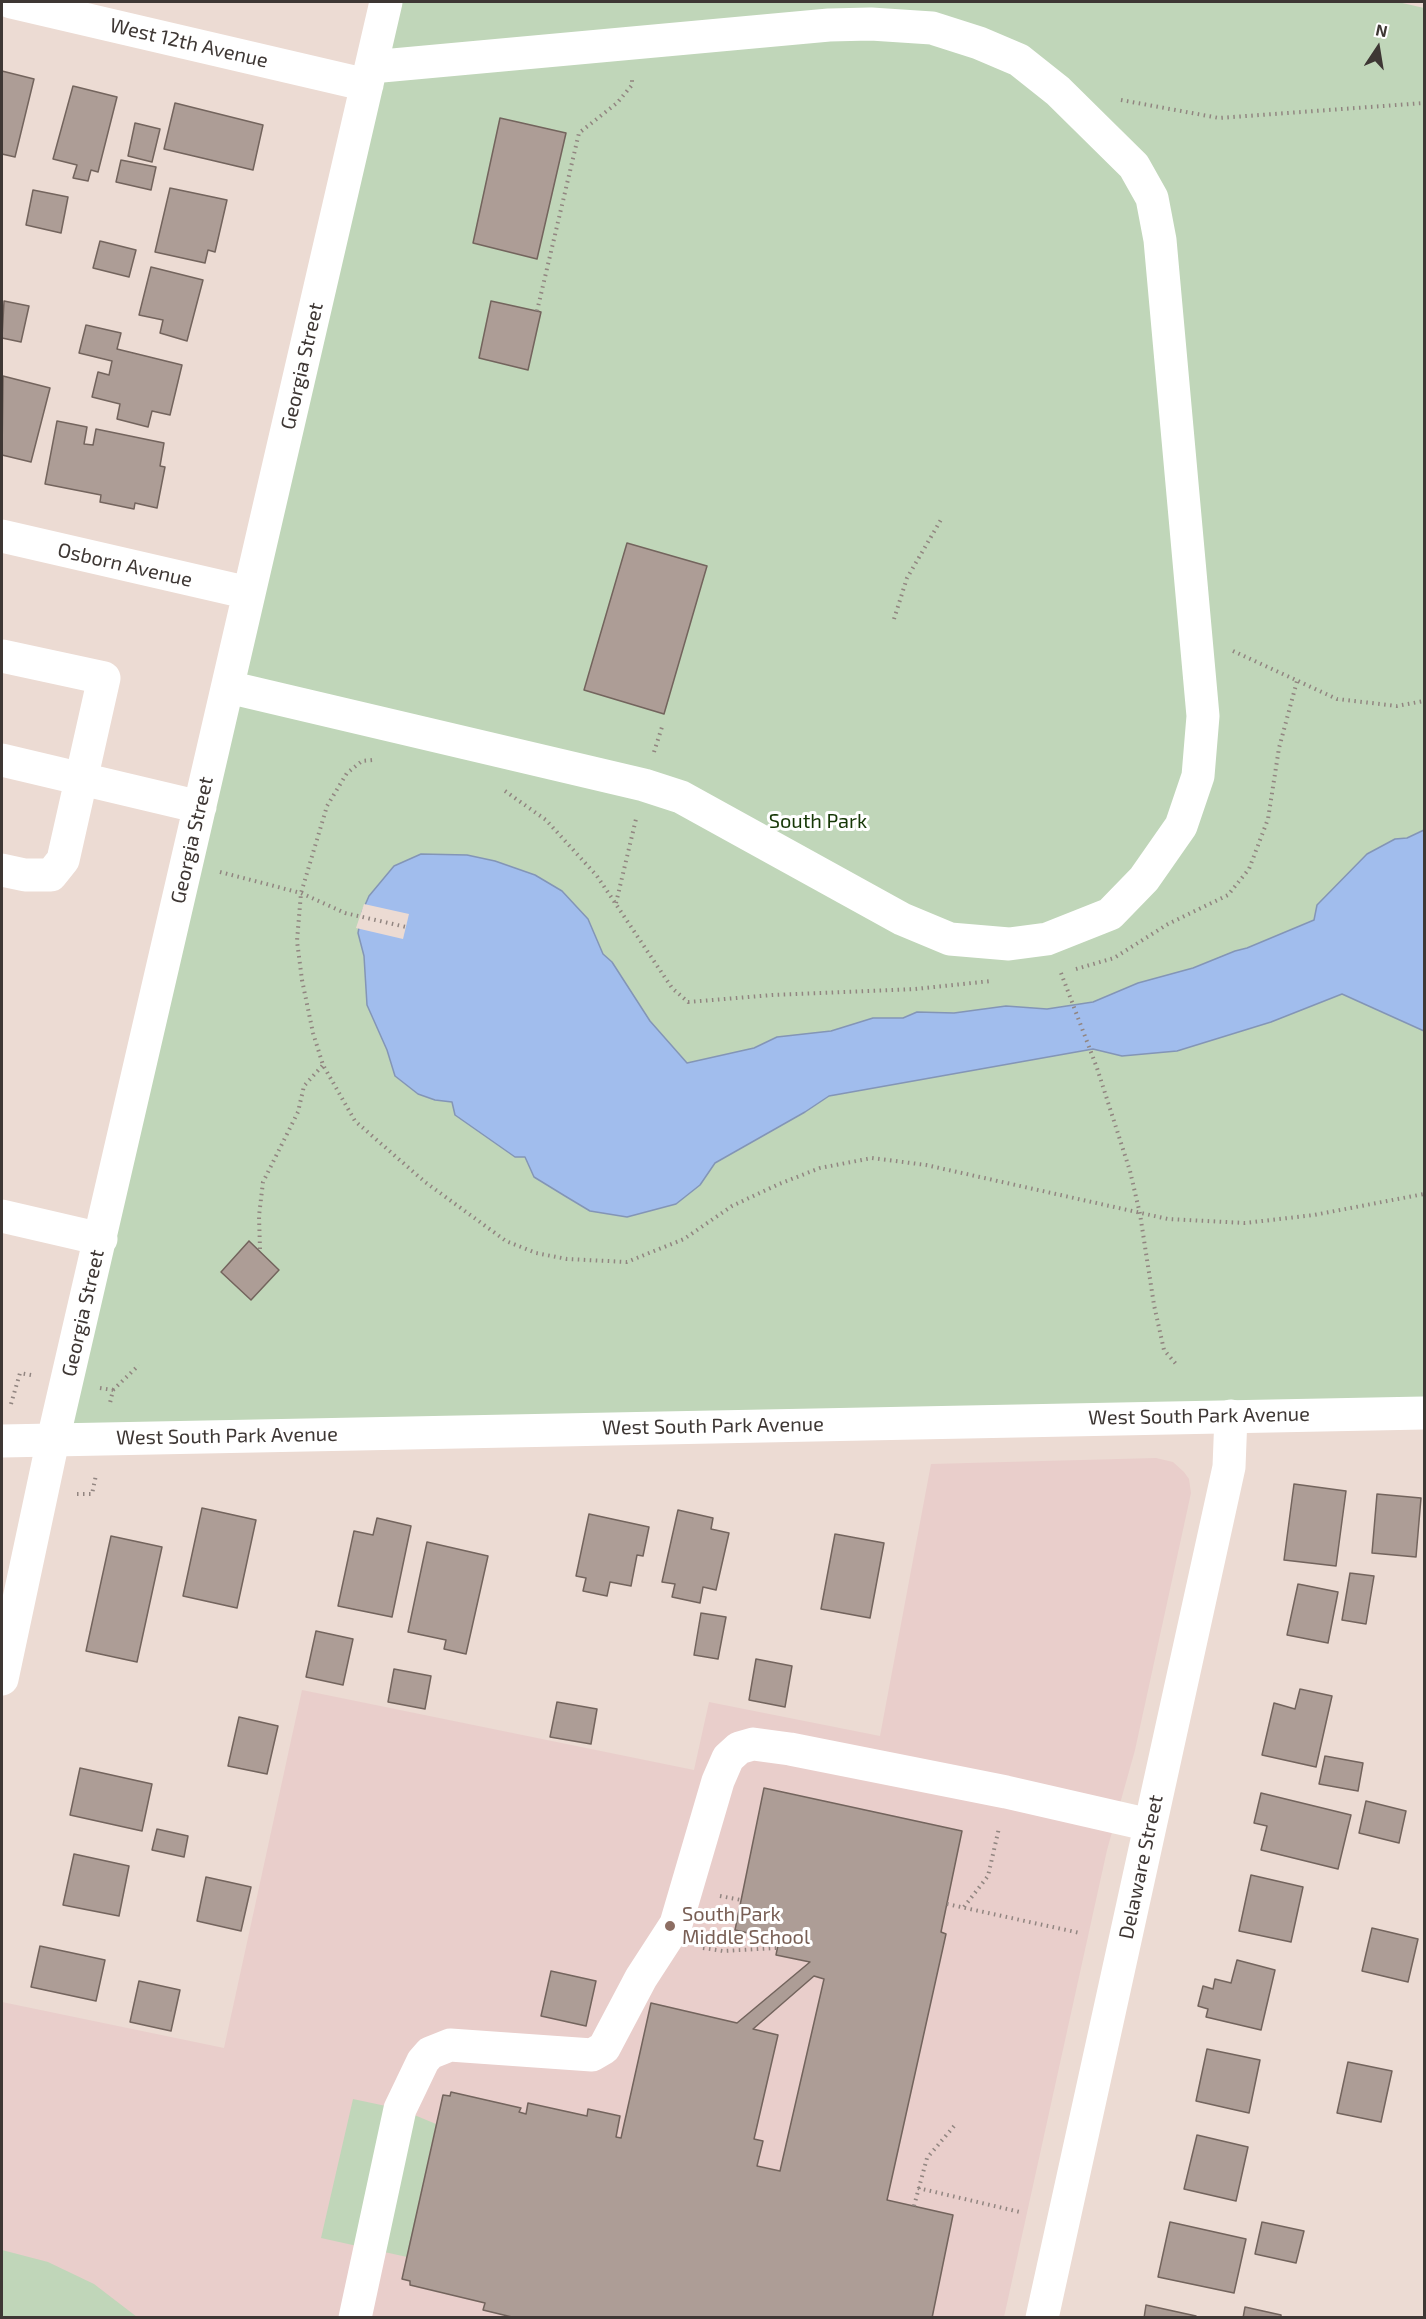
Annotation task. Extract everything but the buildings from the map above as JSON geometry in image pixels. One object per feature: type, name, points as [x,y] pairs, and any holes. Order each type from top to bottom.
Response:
[{"type":"street","name":"West 12th Avenue","points":[[11,2],[369,76],[633,43],[829,25],[871,24],[932,28],[1019,60],[1058,91],[1134,166],[1152,198],[1160,240],[1203,716],[1198,776],[1181,826],[1144,879],[1110,914],[1047,939],[1009,944],[950,939],[902,919],[681,797],[644,785],[228,687]]},
{"type":"street","name":"Georgia Street","points":[[2,1679],[53,1440],[386,2]]},
{"type":"street","name":"Osborn Avenue","points":[[2,536],[249,593]]},
{"type":"street","points":[[2,656],[104,678],[63,860],[51,875],[25,875],[2,870]]},
{"type":"street","points":[[2,760],[200,807]]},
{"type":"street","points":[[2,1216],[101,1239]]},
{"type":"street","name":"West South Park Avenue","points":[[2,1441],[1425,1413]]},
{"type":"street","name":"Delaware Street","points":[[1042,2318],[1229,1467],[1231,1416]]},
{"type":"street","points":[[355,2318],[400,2109],[423,2061],[430,2053],[450,2045],[467,2044],[592,2055],[600,2052],[640,1977],[666,1941],[683,1905],[718,1781],[728,1758],[739,1748],[753,1744],[782,1747],[1006,1792],[1150,1825]]},
{"type":"path","points":[[537,311],[579,133],[617,103],[632,85],[633,43]]},
{"type":"path","points":[[1113,99],[1219,118],[1425,104]]},
{"type":"path","points":[[894,619],[907,578],[942,518]]},
{"type":"path","points":[[1195,632],[1337,699],[1397,706],[1425,701]]},
{"type":"path","points":[[1050,975],[1114,958],[1168,924],[1228,895],[1249,869],[1268,819],[1279,748],[1297,681]]},
{"type":"path","points":[[373,760],[362,761],[347,773],[327,806],[301,893],[297,941],[302,980],[323,1065],[355,1121],[425,1182],[506,1241],[536,1253],[567,1259],[627,1262],[684,1239],[732,1206],[779,1184],[820,1167],[872,1158],[937,1168],[1168,1219],[1245,1223],[1314,1215],[1425,1194]]},
{"type":"path","points":[[501,789],[546,820],[597,876],[672,988],[688,1002],[772,995],[915,989],[994,981]]},
{"type":"path","points":[[187,863],[301,893],[345,913],[406,927]]},
{"type":"path","points":[[1070,996],[1097,1068],[1130,1170],[1164,1350],[1176,1364]]},
{"type":"path","points":[[260,1249],[259,1216],[263,1182],[298,1112],[304,1086],[323,1065]]},
{"type":"path","points":[[113,1390],[139,1365]]},
{"type":"path","points":[[964,1908],[988,1876],[1006,1792]]},
{"type":"path","points":[[947,1904],[1080,1933]]},
{"type":"path","points":[[666,1941],[723,1951],[777,1948]]},
{"type":"path","points":[[914,2206],[927,2158],[955,2125]]},
{"type":"path","points":[[918,2188],[1020,2212]]},
{"type":"shaded area","name":"South Park Middle School","points":[[1156,1458],[1173,1462],[1184,1472],[1189,1479],[1191,1493],[1135,1750],[1107,1850],[1004,2317],[2,2317],[2,2002],[224,2048],[302,1690],[694,1770],[709,1702],[880,1736],[931,1464]]},
{"type":"green space","name":"South Park","points":[[385,2],[1398,2],[1424,8],[1424,1417],[53,1440]]},
{"type":"green space","points":[[353,2099],[400,2109],[436,2124],[407,2257],[321,2238]]},
{"type":"green space","points":[[2,2250],[48,2262],[94,2284],[137,2317],[2,2317]]},
{"type":"water","points":[[1424,830],[1424,1031],[1342,994],[1271,1022],[1177,1051],[1122,1056],[1093,1049],[829,1096],[715,1163],[700,1185],[676,1204],[627,1217],[590,1211],[565,1196],[534,1177],[525,1157],[515,1157],[455,1115],[452,1102],[435,1100],[418,1094],[395,1076],[387,1050],[367,1005],[364,956],[358,933],[362,912],[369,896],[394,866],[421,854],[467,855],[495,861],[535,875],[562,891],[588,919],[603,954],[612,962],[650,1021],[687,1063],[754,1048],[777,1037],[831,1031],[873,1018],[903,1018],[917,1012],[954,1013],[1006,1006],[1047,1009],[1093,1002],[1138,983],[1193,968],[1247,948],[1314,920],[1317,905],[1367,854],[1395,839],[1407,838]]},
{"type":"pier","points":[[364,904],[409,914],[403,939],[356,928]]},
{"type":"place","name":"South Park Middle School","points":[[670,1926]]}]
